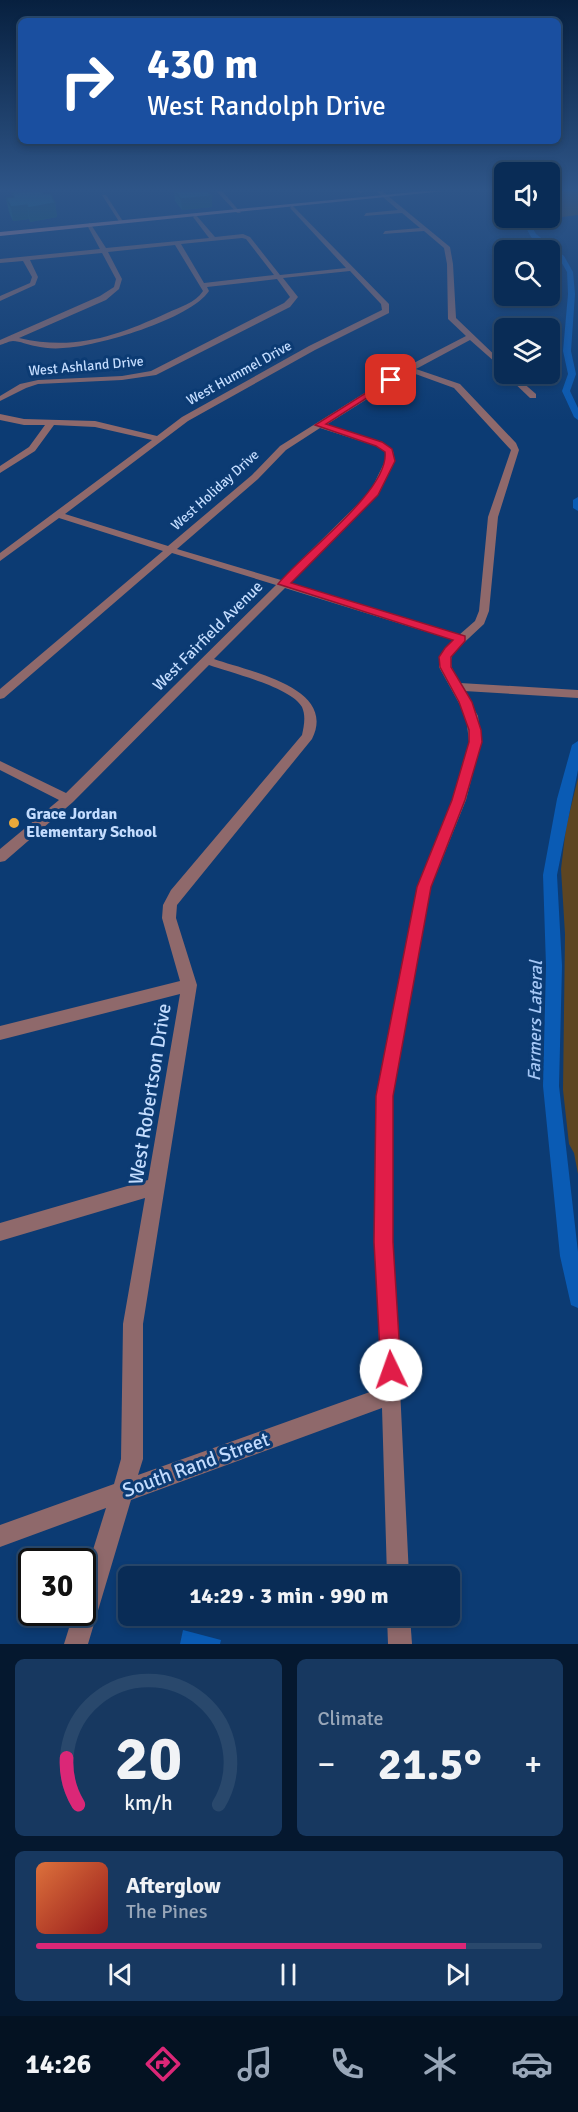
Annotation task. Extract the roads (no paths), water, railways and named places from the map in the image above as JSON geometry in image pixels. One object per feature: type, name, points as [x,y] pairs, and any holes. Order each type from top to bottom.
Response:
[{"type":"street","points":[[0,299],[33,284],[35,277],[30,268]]},
{"type":"street","points":[[0,343],[104,298],[117,288],[119,279],[113,268]]},
{"type":"street","points":[[11,338],[45,346],[95,343],[115,339],[194,303],[202,297],[206,291],[193,268]]},
{"type":"street","name":"West Ashland Drive","points":[[0,399],[23,386],[38,382],[131,377],[165,369],[290,303],[294,297],[293,294],[272,268]]},
{"type":"street","points":[[450,268],[450,314],[452,319],[494,359]]},
{"type":"street","points":[[204,285],[352,269]]},
{"type":"street","name":"West Hummel Drive","points":[[0,558],[185,419],[302,353],[383,314],[387,308],[385,304],[352,269]]},
{"type":"street","name":"West Holiday Drive","points":[[0,695],[255,477],[283,448],[409,369],[471,337]]},
{"type":"street","points":[[398,1566],[384,1242],[384,1096],[424,887],[459,800],[475,742],[472,716],[446,667],[445,657],[449,650],[480,622],[484,610],[493,517],[514,447],[457,386],[409,369]]},
{"type":"street","points":[[520,384],[533,396]]},
{"type":"street","points":[[0,417],[105,426],[159,439]]},
{"type":"street","points":[[0,470],[32,449],[51,423]]},
{"type":"street","name":"West Fairfield Avenue","points":[[0,857],[68,799],[374,493],[390,461],[389,451],[379,444],[319,425]]},
{"type":"street","points":[[58,515],[461,639]]},
{"type":"street","name":"West Robertson Drive","points":[[76,1644],[132,1459],[133,1324],[189,986],[169,918],[170,905],[176,894],[308,736],[312,722],[309,708],[290,690],[207,661]]},
{"type":"street","points":[[457,687],[578,694]]},
{"type":"street","points":[[0,765],[68,799]]},
{"type":"street","points":[[0,1033],[189,986]]},
{"type":"street","points":[[0,1232],[156,1186]]},
{"type":"street","name":"South Rand Street","points":[[0,1536],[392,1394]]},
{"type":"street","points":[[399,1626],[400,1644]]},
{"type":"water","points":[[183,1630],[221,1640],[220,1644],[180,1644]]},
{"type":"waterway","name":"Farmers Lateral","points":[[568,268],[571,294],[567,351],[572,374],[566,391],[578,417]]},
{"type":"waterway","name":"Farmers Lateral","points":[[578,500],[578,508]]},
{"type":"waterway","name":"Farmers Lateral","points":[[578,745],[564,799],[550,875],[554,966],[551,1086],[569,1256],[578,1298]]},
{"type":"place","name":"Grace Jordan Elementary School","points":[[14,823]]}]
